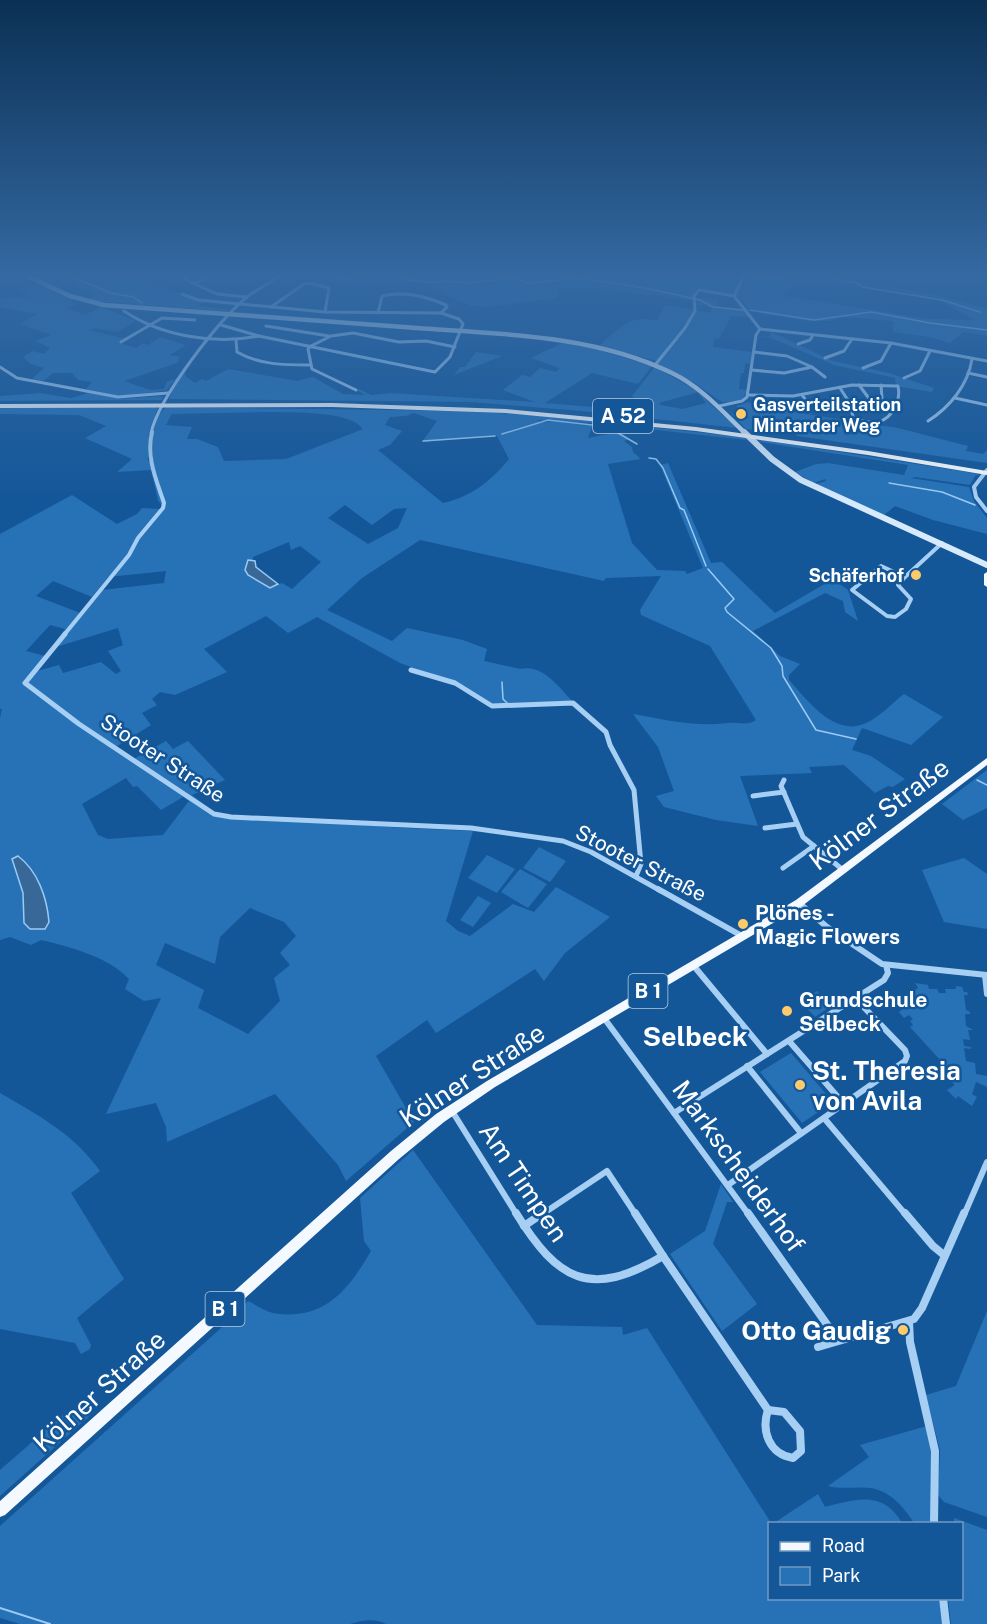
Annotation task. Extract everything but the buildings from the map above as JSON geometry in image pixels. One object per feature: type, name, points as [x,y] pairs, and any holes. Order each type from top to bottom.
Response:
[{"type":"highway","name":"A 52","points":[[0,404],[321,401],[446,404],[579,412],[756,434],[983,470]]},
{"type":"main road","points":[[987,574],[987,585]]},
{"type":"main road","name":"Kölner Straße","points":[[0,1510],[395,1155],[451,1109],[799,903],[987,762]]},
{"type":"street","name":"Stooter Straße","points":[[201,349],[167,395],[159,411],[150,444],[150,459],[164,503],[163,508],[138,538],[129,555],[25,683],[79,724],[168,781],[214,814],[231,818],[471,828],[578,846],[742,936]]},
{"type":"street","points":[[237,349],[237,352],[243,356],[279,364],[309,365]]},
{"type":"street","points":[[308,349],[309,365],[315,371],[356,390]]},
{"type":"street","points":[[324,349],[435,372],[450,357],[454,349]]},
{"type":"street","points":[[599,349],[655,365],[689,382],[719,406],[763,451],[792,474],[830,494],[987,564]]},
{"type":"street","points":[[655,365],[668,349]]},
{"type":"street","points":[[719,406],[742,401],[748,395],[754,349]]},
{"type":"street","points":[[825,358],[845,349]]},
{"type":"street","points":[[864,368],[881,361],[888,349]]},
{"type":"street","points":[[919,349],[987,361]]},
{"type":"street","points":[[904,378],[920,371],[930,351]]},
{"type":"street","points":[[754,352],[787,356],[812,367],[825,377]]},
{"type":"street","points":[[928,421],[955,398],[968,373],[972,359]]},
{"type":"street","points":[[0,367],[17,378],[118,397],[167,395]]},
{"type":"street","points":[[752,370],[784,373],[812,367]]},
{"type":"street","points":[[968,373],[987,377]]},
{"type":"street","points":[[748,395],[802,395],[840,388],[859,385],[898,386],[901,395],[897,404],[875,423],[853,418],[851,405],[840,388]]},
{"type":"street","points":[[859,385],[873,406],[883,396],[881,385]]},
{"type":"street","points":[[802,395],[808,403],[810,412]]},
{"type":"street","points":[[955,398],[987,405]]},
{"type":"street","points":[[983,470],[974,487],[976,497],[987,511]]},
{"type":"street","points":[[906,577],[881,566],[852,590],[887,616],[895,617],[903,613],[911,599],[898,585],[942,543]]},
{"type":"street","points":[[411,669],[455,683],[492,706],[573,703],[606,732],[610,745],[634,790],[641,864],[636,876]]},
{"type":"street","points":[[784,780],[781,786],[803,837],[843,870]]},
{"type":"street","points":[[753,796],[784,792]]},
{"type":"street","points":[[765,828],[797,824]]},
{"type":"street","points":[[783,868],[814,846]]},
{"type":"street","points":[[799,903],[835,933],[876,961],[886,965],[986,975],[987,994]]},
{"type":"street","points":[[693,965],[767,1054]]},
{"type":"street","points":[[674,1113],[887,977],[886,965]]},
{"type":"street","points":[[728,1185],[905,1061],[907,1056],[855,998]]},
{"type":"street","name":"Markscheiderhof","points":[[604,1018],[728,1185],[838,1340]]},
{"type":"street","points":[[789,1041],[844,1104]]},
{"type":"street","points":[[747,1066],[801,1133]]},
{"type":"street","name":"Am Timpen","points":[[451,1109],[524,1226],[544,1254],[564,1270],[597,1280],[625,1278],[663,1256]]},
{"type":"street","points":[[824,1118],[933,1246],[944,1255]]},
{"type":"street","points":[[818,1347],[909,1322],[922,1308],[987,1162]]},
{"type":"street","points":[[524,1226],[607,1171],[768,1410],[784,1412],[800,1431],[801,1450],[793,1458],[787,1458],[776,1451],[767,1437],[764,1422],[768,1410]]},
{"type":"street","points":[[909,1322],[910,1342],[936,1451],[934,1522]]},
{"type":"street","points":[[943,1600],[946,1624]]},
{"type":"green space","points":[[49,349],[180,349],[170,355],[180,357],[177,363],[124,381],[150,390],[164,389],[167,382],[175,379],[167,390],[123,397],[86,389],[92,382],[78,380],[72,373],[53,373],[43,381],[32,379],[44,368],[31,364],[23,357],[33,351],[44,354]]},
{"type":"green space","points":[[550,349],[593,349],[652,366],[638,384],[592,373],[545,403],[605,408],[613,401],[623,407],[635,400],[632,396],[655,367],[699,392],[659,403],[661,405],[682,409],[706,403],[699,394],[701,393],[738,428],[470,402],[169,399],[175,384],[186,371],[185,376],[195,383],[202,379],[206,381],[228,369],[297,381],[313,377],[343,394],[365,395],[357,390],[359,389],[371,395],[391,393],[535,402],[503,390],[522,375],[530,377],[540,368],[556,372],[560,368],[531,358]]},
{"type":"green space","points":[[613,349],[727,349],[752,352],[750,364],[745,363],[744,373],[741,373],[739,389],[747,390],[743,397],[730,402],[722,402],[693,382],[657,364],[663,355],[656,361]]},
{"type":"green space","points":[[796,349],[807,349],[833,361],[889,373],[934,388],[932,392],[901,387],[896,385],[895,378],[834,365]]},
{"type":"green space","points":[[476,352],[502,356],[454,375],[460,367],[465,367]]},
{"type":"green space","points":[[92,392],[119,399],[163,396],[162,400],[0,401],[0,396],[40,393],[71,398]]},
{"type":"green space","points":[[749,402],[759,410],[767,408],[898,428],[968,446],[966,451],[983,454],[987,450],[987,463],[797,436],[791,429],[774,426],[777,433],[746,429],[728,410],[740,420],[749,418],[736,406]]},
{"type":"green space","points":[[0,407],[158,407],[149,432],[148,461],[153,460],[154,425],[166,407],[460,411],[532,415],[744,437],[747,440],[594,423],[537,420],[542,423],[552,421],[592,426],[588,438],[619,432],[630,439],[624,441],[641,459],[608,464],[632,543],[657,570],[685,571],[687,574],[703,568],[660,465],[668,463],[711,563],[722,562],[775,613],[833,579],[848,590],[858,621],[845,612],[843,601],[825,593],[753,631],[780,656],[800,664],[789,675],[789,680],[823,715],[843,725],[855,726],[876,717],[904,694],[943,717],[911,745],[862,728],[852,750],[871,756],[905,779],[893,787],[888,786],[875,793],[844,765],[809,767],[812,773],[740,776],[758,826],[716,820],[664,807],[656,796],[674,791],[658,747],[633,714],[704,724],[746,723],[756,720],[710,646],[641,615],[640,610],[661,576],[606,578],[604,581],[420,540],[362,578],[327,610],[392,641],[407,628],[463,640],[487,649],[484,661],[536,670],[557,684],[574,703],[495,705],[459,684],[400,663],[317,617],[288,633],[266,616],[204,649],[227,672],[175,695],[160,692],[152,699],[157,705],[142,713],[151,725],[114,748],[132,760],[166,741],[173,749],[188,741],[225,780],[192,795],[214,812],[224,815],[473,831],[446,921],[458,931],[470,936],[513,904],[534,912],[556,887],[610,917],[565,953],[544,981],[535,969],[436,1033],[427,1020],[376,1056],[414,1122],[346,1181],[338,1165],[275,1094],[167,1142],[166,1127],[156,1103],[106,1114],[161,998],[144,1001],[125,989],[129,979],[120,971],[88,954],[41,940],[31,945],[10,937],[0,940],[0,718],[2,709],[0,709],[0,534],[72,495],[117,524],[137,514],[142,508],[160,509],[162,506],[158,500],[151,470],[117,472],[132,459],[85,438],[106,426],[79,415],[0,414]],"holes":[[[291,412],[346,418],[363,429],[286,459],[224,461],[218,447],[197,439],[187,439],[192,427],[166,425],[172,414]],[[414,413],[437,421],[422,442],[497,436],[509,459],[480,487],[463,497],[443,503],[378,450],[390,445],[402,431],[385,425],[390,417]],[[345,505],[372,525],[394,509],[407,508],[398,528],[368,544],[328,518]],[[289,542],[291,550],[300,546],[321,562],[292,589],[282,583],[270,588],[247,574],[245,570],[248,560],[253,560],[253,557]],[[166,571],[164,583],[102,590],[83,614],[36,596],[53,581],[92,597],[108,577]],[[50,625],[65,629],[54,644],[59,646],[118,628],[123,645],[108,651],[121,671],[116,674],[101,662],[63,673],[59,665],[37,671],[49,657],[26,651]],[[126,778],[133,787],[137,786],[161,810],[183,797],[189,801],[163,835],[108,839],[98,835],[82,804]],[[12,860],[32,872],[45,896],[23,910],[23,893]],[[250,908],[284,922],[296,936],[280,953],[290,965],[274,978],[280,1001],[248,1034],[198,1008],[204,990],[156,965],[165,943],[215,964],[220,937]]]},
{"type":"green space","points":[[757,439],[980,474],[975,476],[970,485],[911,478],[969,487],[974,501],[987,518],[987,534],[933,520],[895,506],[884,515],[816,484],[826,481],[825,479],[814,483],[795,472],[816,464],[828,463],[904,475],[908,465],[761,442]]},
{"type":"green space","points":[[987,770],[987,808],[963,820],[942,804]]},
{"type":"green space","points":[[539,847],[566,861],[550,882],[523,868]]},
{"type":"green space","points":[[487,855],[515,869],[497,893],[468,878]]},
{"type":"green space","points":[[964,858],[987,874],[987,929],[944,922],[922,870]]},
{"type":"green space","points":[[520,869],[547,884],[528,908],[501,892]]},
{"type":"green space","points":[[478,896],[491,903],[473,927],[460,920]]},
{"type":"green space","points":[[915,983],[928,985],[929,989],[937,989],[939,993],[946,993],[945,989],[956,989],[956,986],[962,987],[964,992],[967,992],[968,995],[964,995],[966,1010],[970,1014],[965,1014],[966,1026],[973,1030],[968,1030],[970,1040],[963,1039],[964,1046],[971,1047],[971,1049],[964,1048],[966,1061],[975,1063],[976,1074],[987,1076],[987,1087],[976,1082],[972,1094],[977,1097],[972,1106],[958,1096],[956,1099],[947,1090],[955,1085],[946,1076],[951,1072],[910,1027],[913,1025],[910,1021],[913,1019],[909,1015],[904,1018],[899,1012],[904,1008],[895,999],[901,994],[905,997],[918,988]]},
{"type":"green space","points":[[817,991],[831,1006],[815,1017],[801,1002]]},
{"type":"green space","points":[[791,1053],[833,1102],[802,1123],[760,1072]]},
{"type":"green space","points":[[0,1093],[67,1136],[79,1146],[100,1171],[71,1193],[124,1279],[77,1318],[91,1345],[90,1349],[81,1354],[75,1343],[0,1329]]},
{"type":"green space","points":[[413,1150],[537,1325],[622,1327],[623,1335],[647,1328],[770,1522],[768,1522],[768,1600],[939,1600],[942,1624],[386,1624],[368,1620],[350,1624],[20,1624],[0,1618],[0,1526],[230,1320],[248,1301],[273,1313],[291,1314],[321,1307],[344,1290],[371,1251],[364,1241],[360,1198]]},
{"type":"green space","points":[[721,1184],[733,1202],[727,1202],[713,1244],[757,1304],[722,1331],[670,1254],[705,1231]]},
{"type":"green space","points":[[987,1311],[987,1517],[944,1502],[938,1495],[940,1450],[926,1395],[956,1386]]},
{"type":"green space","points":[[70,1409],[94,1412],[0,1496],[0,1470]]},
{"type":"green space","points":[[927,1426],[932,1447],[931,1522],[913,1522],[906,1511],[884,1492],[871,1488],[828,1486],[869,1457],[860,1445]]},
{"type":"green space","points":[[818,1494],[825,1507],[847,1501],[877,1501],[886,1505],[901,1522],[776,1522]]},
{"type":"green space","points":[[954,1518],[987,1530],[987,1624],[951,1624],[948,1600],[963,1600],[963,1522],[954,1522]]},
{"type":"shaded area","points":[[248,560],[255,561],[256,567],[278,584],[270,588],[248,575],[245,570]]},
{"type":"shaded area","points":[[18,856],[31,869],[44,895],[49,922],[45,929],[30,929],[24,923],[23,893],[12,859]]},
{"type":"waterway","points":[[502,434],[548,420],[601,426]]},
{"type":"waterway","points":[[618,433],[637,444]]},
{"type":"waterway","points":[[423,441],[495,436]]},
{"type":"waterway","points":[[649,458],[656,459],[663,468],[680,508],[684,510],[706,566]]},
{"type":"waterway","points":[[889,483],[942,492],[975,505]]},
{"type":"waterway","points":[[708,569],[734,599],[725,608],[727,612],[771,648],[782,666],[783,676],[816,730],[856,739]]},
{"type":"waterway","points":[[502,682],[503,699],[507,703]]},
{"type":"waterway","points":[[977,780],[987,785]]},
{"type":"waterway","points":[[0,1608],[50,1624]]},
{"type":"place","name":"Gasverteilstation Mintarder Weg","points":[[741,414]]},
{"type":"place","name":"Schäferhof","points":[[916,575]]},
{"type":"place","name":"Plönes - Magic Flowers","points":[[743,924]]},
{"type":"place","name":"Grundschule Selbeck","points":[[787,1011]]},
{"type":"place","name":"St. Theresia von Avila","points":[[800,1085]]},
{"type":"place","name":"Otto Gaudig","points":[[903,1330]]},
{"type":"district","name":"Selbeck","points":[[695,1036]]}]
